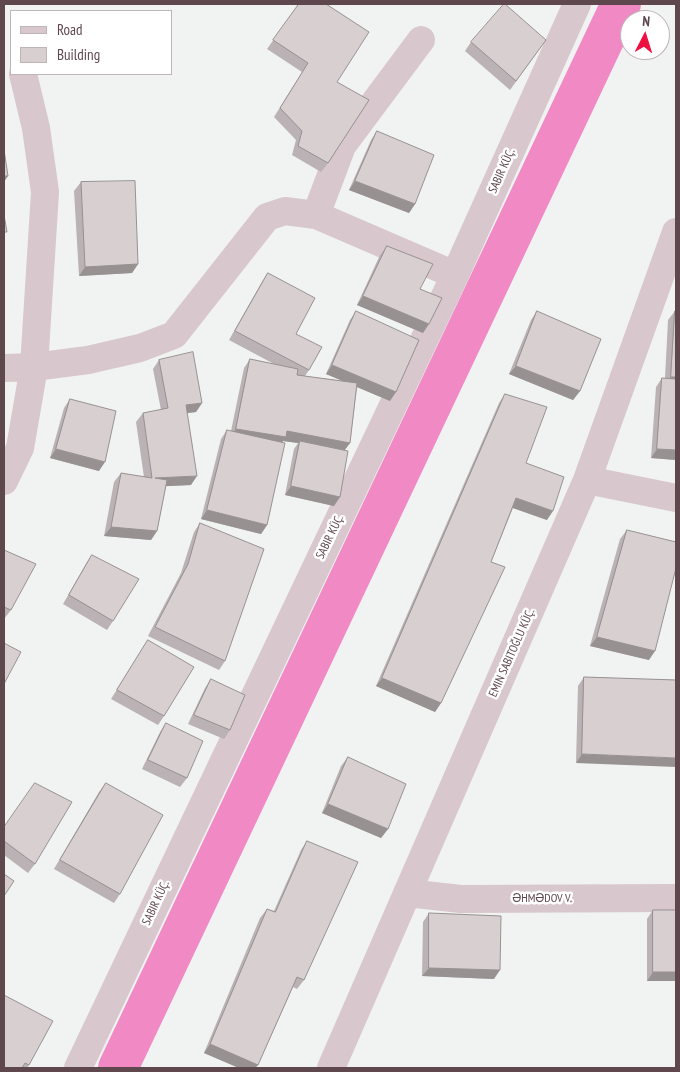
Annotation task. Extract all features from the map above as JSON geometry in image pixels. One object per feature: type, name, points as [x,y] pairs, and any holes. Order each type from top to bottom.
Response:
[{"type":"street","name":"SABIR KÜÇ.","points":[[78,1068],[456,275],[577,4]]},
{"type":"street","points":[[316,215],[342,146],[421,40]]},
{"type":"street","points":[[4,481],[20,448],[34,367],[45,192],[36,128],[22,75]]},
{"type":"street","points":[[4,368],[34,367],[88,360],[140,348],[174,335],[267,217],[285,211],[316,215],[456,275]]},
{"type":"street","name":"EMIN SABITOĞLU KÜÇ.","points":[[331,1068],[587,480],[671,262],[676,232]]},
{"type":"street","points":[[587,480],[676,498]]},
{"type":"street","name":"ƏHMƏDOV V.","points":[[407,893],[461,899],[676,898]]},
{"type":"building","points":[[299,4],[326,4],[369,32],[337,82],[369,100],[328,163],[298,146],[302,131],[280,108],[308,63],[273,40]]},
{"type":"building","points":[[504,4],[546,40],[516,81],[471,42]]},
{"type":"building","points":[[377,131],[434,155],[415,204],[355,181]]},
{"type":"building","points":[[4,150],[8,176],[4,176]]},
{"type":"building","points":[[135,181],[138,264],[85,267],[81,182]]},
{"type":"building","points":[[4,215],[7,232],[4,232]]},
{"type":"building","points":[[387,246],[433,264],[420,289],[442,298],[429,324],[363,296]]},
{"type":"building","points":[[268,273],[315,298],[296,334],[322,347],[309,370],[235,331]]},
{"type":"building","points":[[356,311],[419,340],[396,392],[332,365]]},
{"type":"building","points":[[537,311],[601,339],[580,391],[516,366]]},
{"type":"building","points":[[675,311],[676,377],[671,377]]},
{"type":"building","points":[[193,352],[202,403],[186,405],[197,476],[155,478],[167,480],[157,531],[111,527],[121,473],[152,478],[143,413],[168,408],[159,360]]},
{"type":"building","points":[[250,359],[298,369],[297,375],[357,383],[350,443],[287,431],[286,437],[236,429]]},
{"type":"building","points":[[662,378],[676,379],[676,450],[657,449]]},
{"type":"building","points":[[505,394],[547,407],[526,463],[564,477],[553,511],[516,498],[491,562],[505,567],[441,703],[382,678]]},
{"type":"building","points":[[70,399],[116,411],[105,462],[56,449]]},
{"type":"building","points":[[227,430],[285,443],[267,525],[207,510]]},
{"type":"building","points":[[300,441],[348,451],[340,497],[291,486]]},
{"type":"building","points":[[200,523],[264,549],[225,661],[155,627],[188,564]]},
{"type":"building","points":[[627,530],[676,542],[676,568],[655,651],[597,637]]},
{"type":"building","points":[[4,550],[36,564],[11,610],[4,607]]},
{"type":"building","points":[[92,555],[139,579],[113,621],[69,595]]},
{"type":"building","points":[[148,640],[194,667],[164,716],[117,690]]},
{"type":"building","points":[[4,643],[21,652],[4,684]]},
{"type":"building","points":[[584,677],[676,680],[676,758],[582,754]]},
{"type":"building","points":[[211,679],[245,695],[230,730],[194,715]]},
{"type":"building","points":[[166,723],[203,741],[187,778],[148,760]]},
{"type":"building","points":[[348,757],[406,784],[388,829],[328,804]]},
{"type":"building","points":[[35,783],[72,802],[35,864],[4,841],[4,827]]},
{"type":"building","points":[[106,783],[163,815],[120,894],[60,860]]},
{"type":"building","points":[[307,841],[358,862],[304,980],[297,977],[258,1065],[210,1044],[267,909],[275,912]]},
{"type":"building","points":[[4,874],[14,881],[4,896]]},
{"type":"building","points":[[653,910],[676,910],[676,972],[653,972]]},
{"type":"building","points":[[429,913],[501,916],[500,970],[429,968]]},
{"type":"building","points":[[4,995],[53,1021],[29,1065],[25,1063],[22,1068],[4,1068]]},
{"type":"waterway","points":[[118,1068],[621,4]]}]
